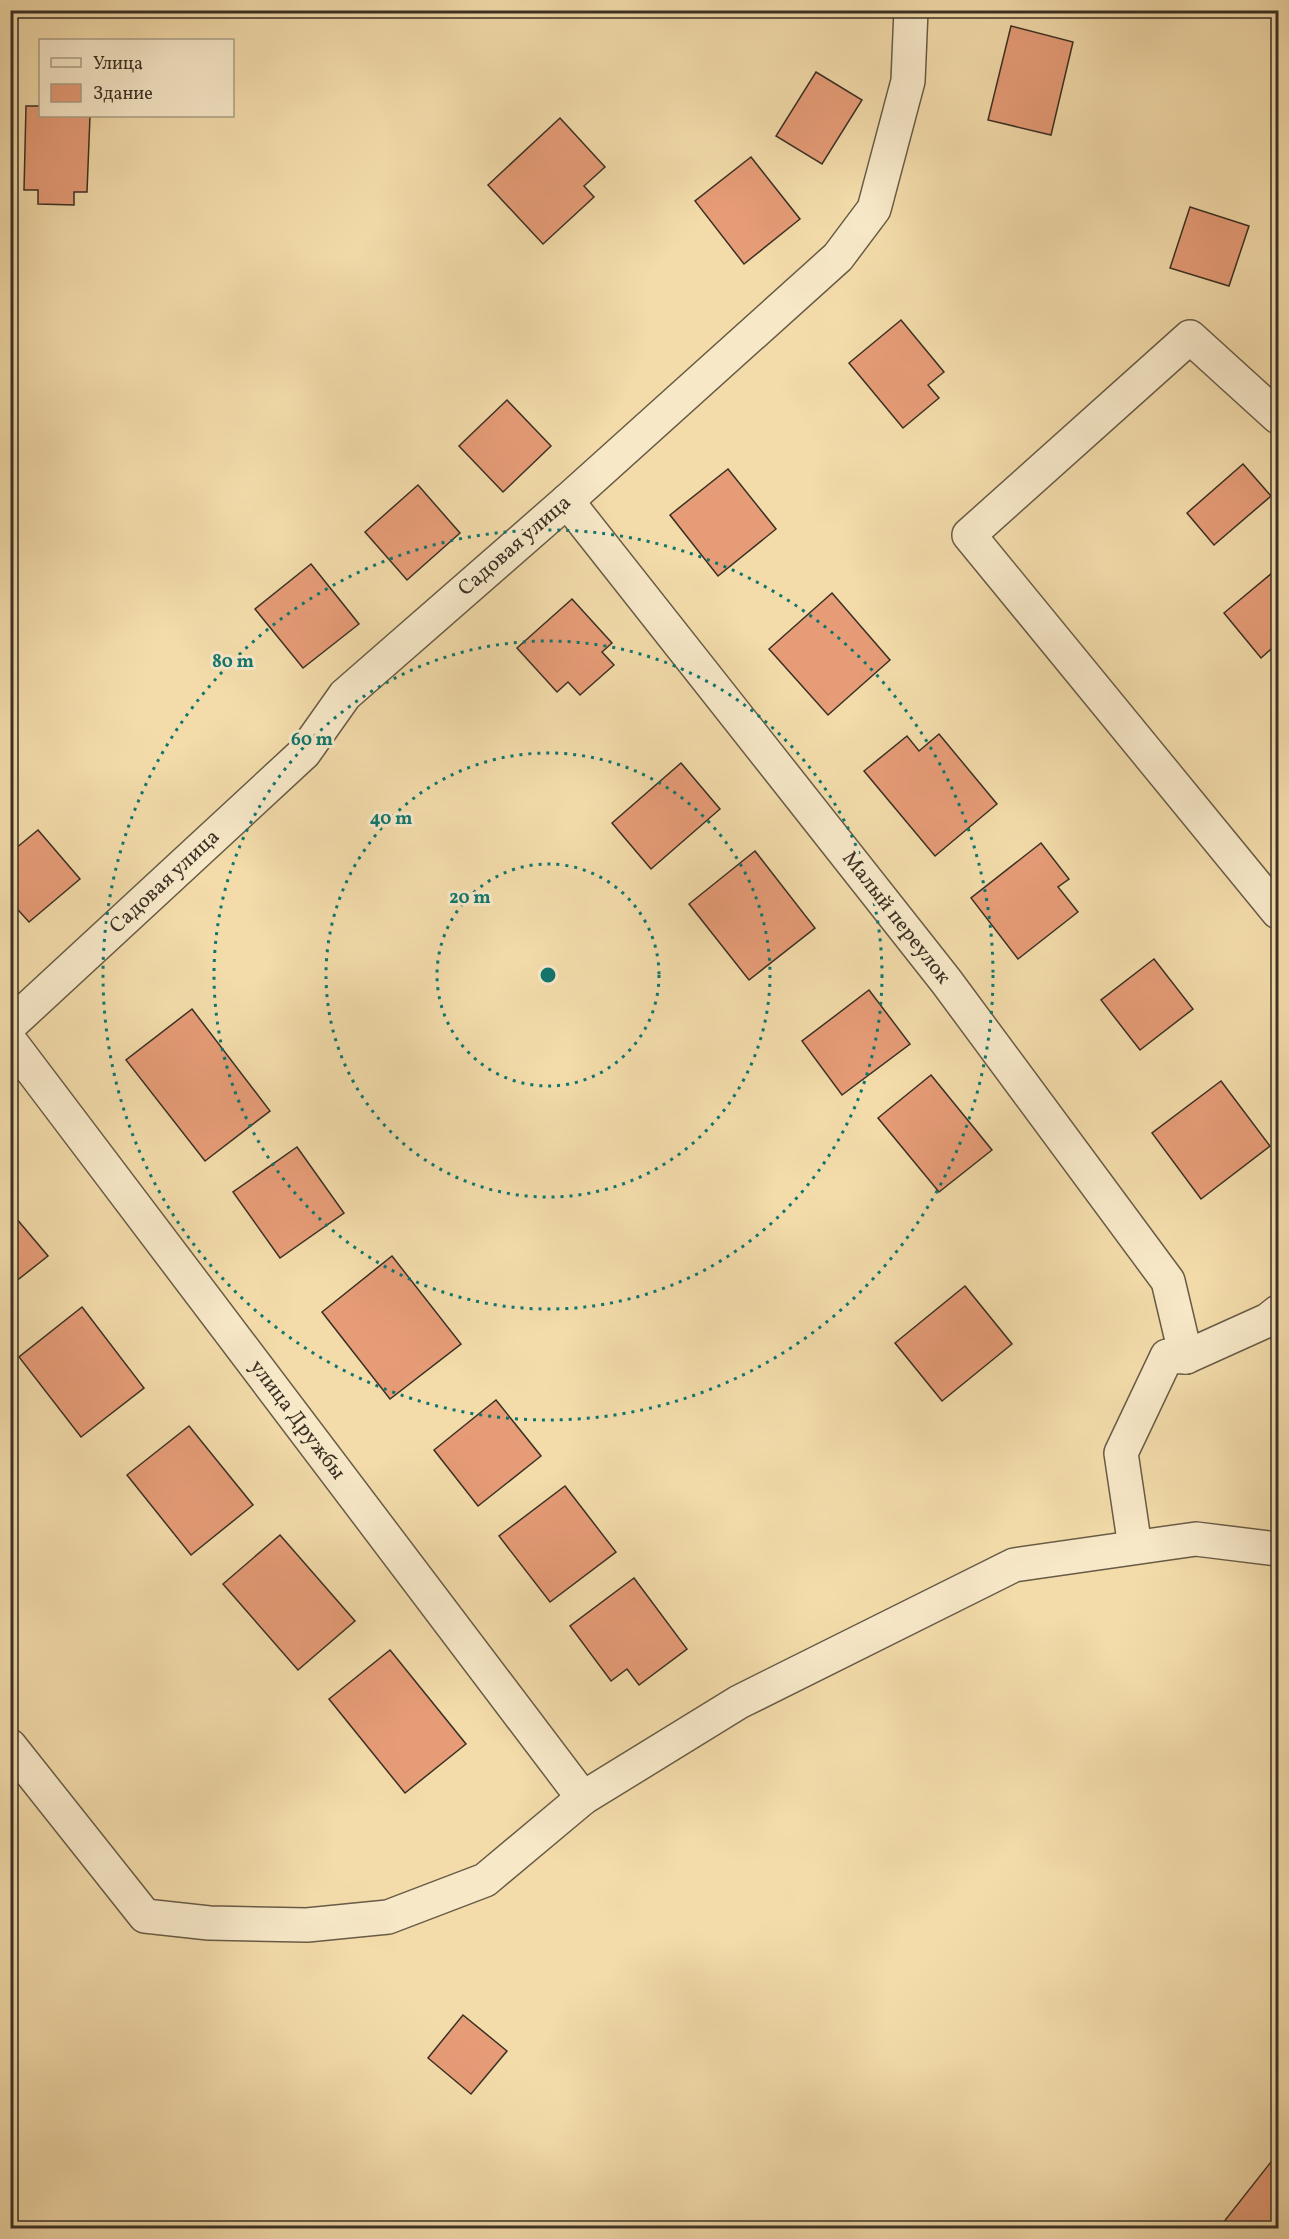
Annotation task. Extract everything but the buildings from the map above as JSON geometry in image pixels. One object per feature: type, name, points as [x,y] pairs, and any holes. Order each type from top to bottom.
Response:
[{"type":"street","name":"Садовая улица","points":[[10,1025],[304,753],[345,695],[567,501],[837,257],[874,209],[908,81],[911,10]]},
{"type":"street","points":[[1278,417],[1190,337],[969,535],[1278,912]]},
{"type":"street","name":"Малый переулок","points":[[567,501],[946,981],[1168,1281],[1186,1358]]},
{"type":"street","name":"улица Дружбы","points":[[10,1041],[583,1798]]},
{"type":"street","points":[[1135,1547],[1121,1453],[1167,1356],[1186,1358],[1268,1320],[1278,1312]]},
{"type":"street","points":[[10,1746],[145,1916],[209,1923],[307,1925],[387,1917],[485,1880],[583,1798],[739,1702],[1014,1565],[1196,1539],[1278,1549]]}]
